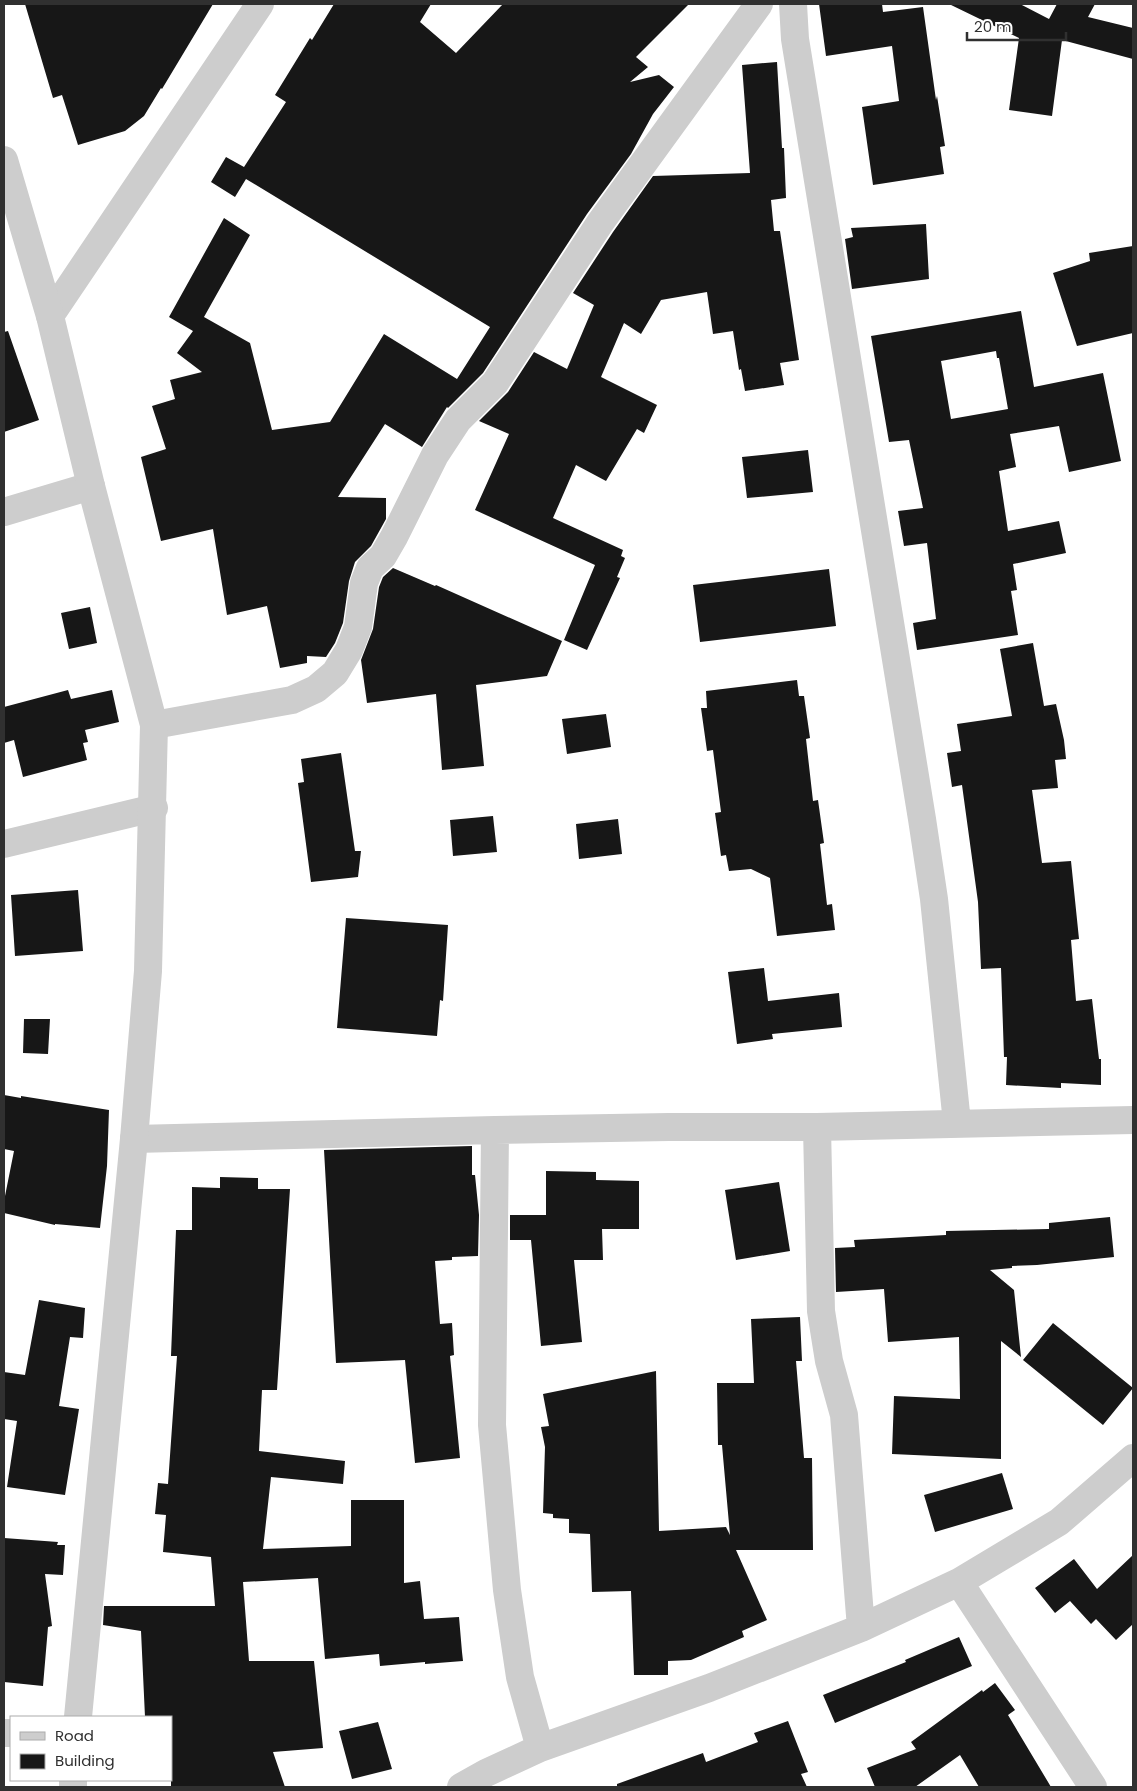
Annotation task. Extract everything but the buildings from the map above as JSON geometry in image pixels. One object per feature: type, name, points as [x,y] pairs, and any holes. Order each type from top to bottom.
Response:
[{"type":"street","points":[[50,316],[260,4]]},
{"type":"street","points":[[154,725],[292,700],[316,688],[335,673],[349,650],[358,627],[364,583],[370,568],[383,556],[394,537],[435,455],[458,420],[494,383],[600,223],[759,4]]},
{"type":"street","points":[[793,4],[797,49],[933,890],[958,1123]]},
{"type":"street","points":[[4,160],[50,316],[91,486],[154,725],[154,808],[148,971],[134,1139],[78,1716]]},
{"type":"street","points":[[4,512],[91,486]]},
{"type":"street","points":[[4,844],[154,808]]},
{"type":"street","points":[[134,1139],[495,1130],[817,1127],[1133,1120]]},
{"type":"street","points":[[817,1127],[821,1311],[830,1361],[844,1415],[861,1628]]},
{"type":"street","points":[[495,1130],[492,1425],[507,1590],[519,1667],[540,1748]]},
{"type":"street","points":[[461,1787],[540,1748],[709,1688],[861,1628],[959,1582],[1059,1522],[1133,1458]]},
{"type":"street","points":[[959,1582],[1093,1787]]}]
